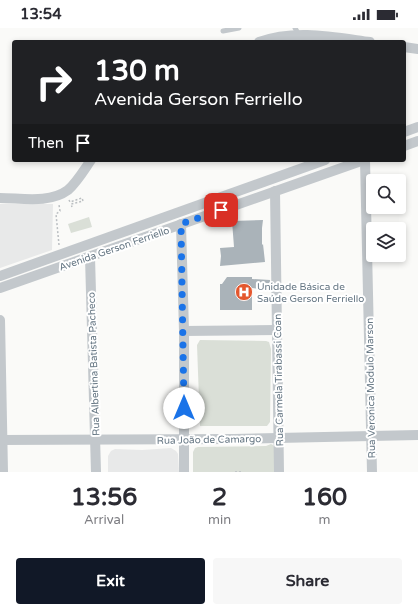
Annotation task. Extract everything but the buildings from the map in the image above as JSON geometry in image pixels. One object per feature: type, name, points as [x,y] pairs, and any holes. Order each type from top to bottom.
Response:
[{"type":"street","points":[[267,40],[297,31],[357,40]]},
{"type":"street","points":[[406,47],[418,49]]},
{"type":"street","points":[[406,131],[418,127]]},
{"type":"street","points":[[406,145],[418,141]]},
{"type":"street","points":[[0,198],[37,199],[62,193],[74,184],[90,162]]},
{"type":"street","name":"Avenida Gerson Ferriello","points":[[0,276],[319,162]]},
{"type":"street","name":"Avenida Gerson Ferriello","points":[[0,288],[358,162]]},
{"type":"street","name":"Rua Veronica Modulo Marson","points":[[364,162],[372,472]]},
{"type":"street","name":"Rua Carmela Tirabassi Coan","points":[[275,192],[279,472]]},
{"type":"street","points":[[181,224],[184,331],[184,472]]},
{"type":"street","name":"Rua Albertina Batista Pacheco","points":[[90,257],[96,472]]},
{"type":"street","points":[[0,320],[1,440],[3,472]]},
{"type":"street","points":[[184,331],[276,330]]},
{"type":"street","name":"Rua João de Camargo","points":[[1,440],[279,438],[418,435]]},
{"type":"lane","points":[[223,31],[239,28]]},
{"type":"path","points":[[62,193],[70,202],[82,198],[82,200],[71,204],[72,207]]},
{"type":"path","points":[[61,254],[56,224],[56,214],[60,211],[62,193]]},
{"type":"path","points":[[236,472],[242,472]]},
{"type":"shaded area","points":[[0,204],[53,204],[52,250],[0,268]]},
{"type":"shaded area","points":[[89,217],[92,227],[71,233],[68,224]]},
{"type":"shaded area","points":[[200,340],[269,342],[271,349],[270,422],[267,426],[200,426],[197,345]]},
{"type":"shaded area","points":[[271,444],[275,448],[275,472],[193,472],[193,452],[195,448],[266,446]]},
{"type":"shaded area","points":[[171,448],[178,454],[179,472],[108,472],[108,456],[111,451],[115,449],[142,450]]},
{"type":"place","name":"Unidade Básica de Saúde Gerson Ferriello","points":[[244,292]]},
{"type":"route","points":[[184,408],[184,331],[181,224],[221,210]]}]
